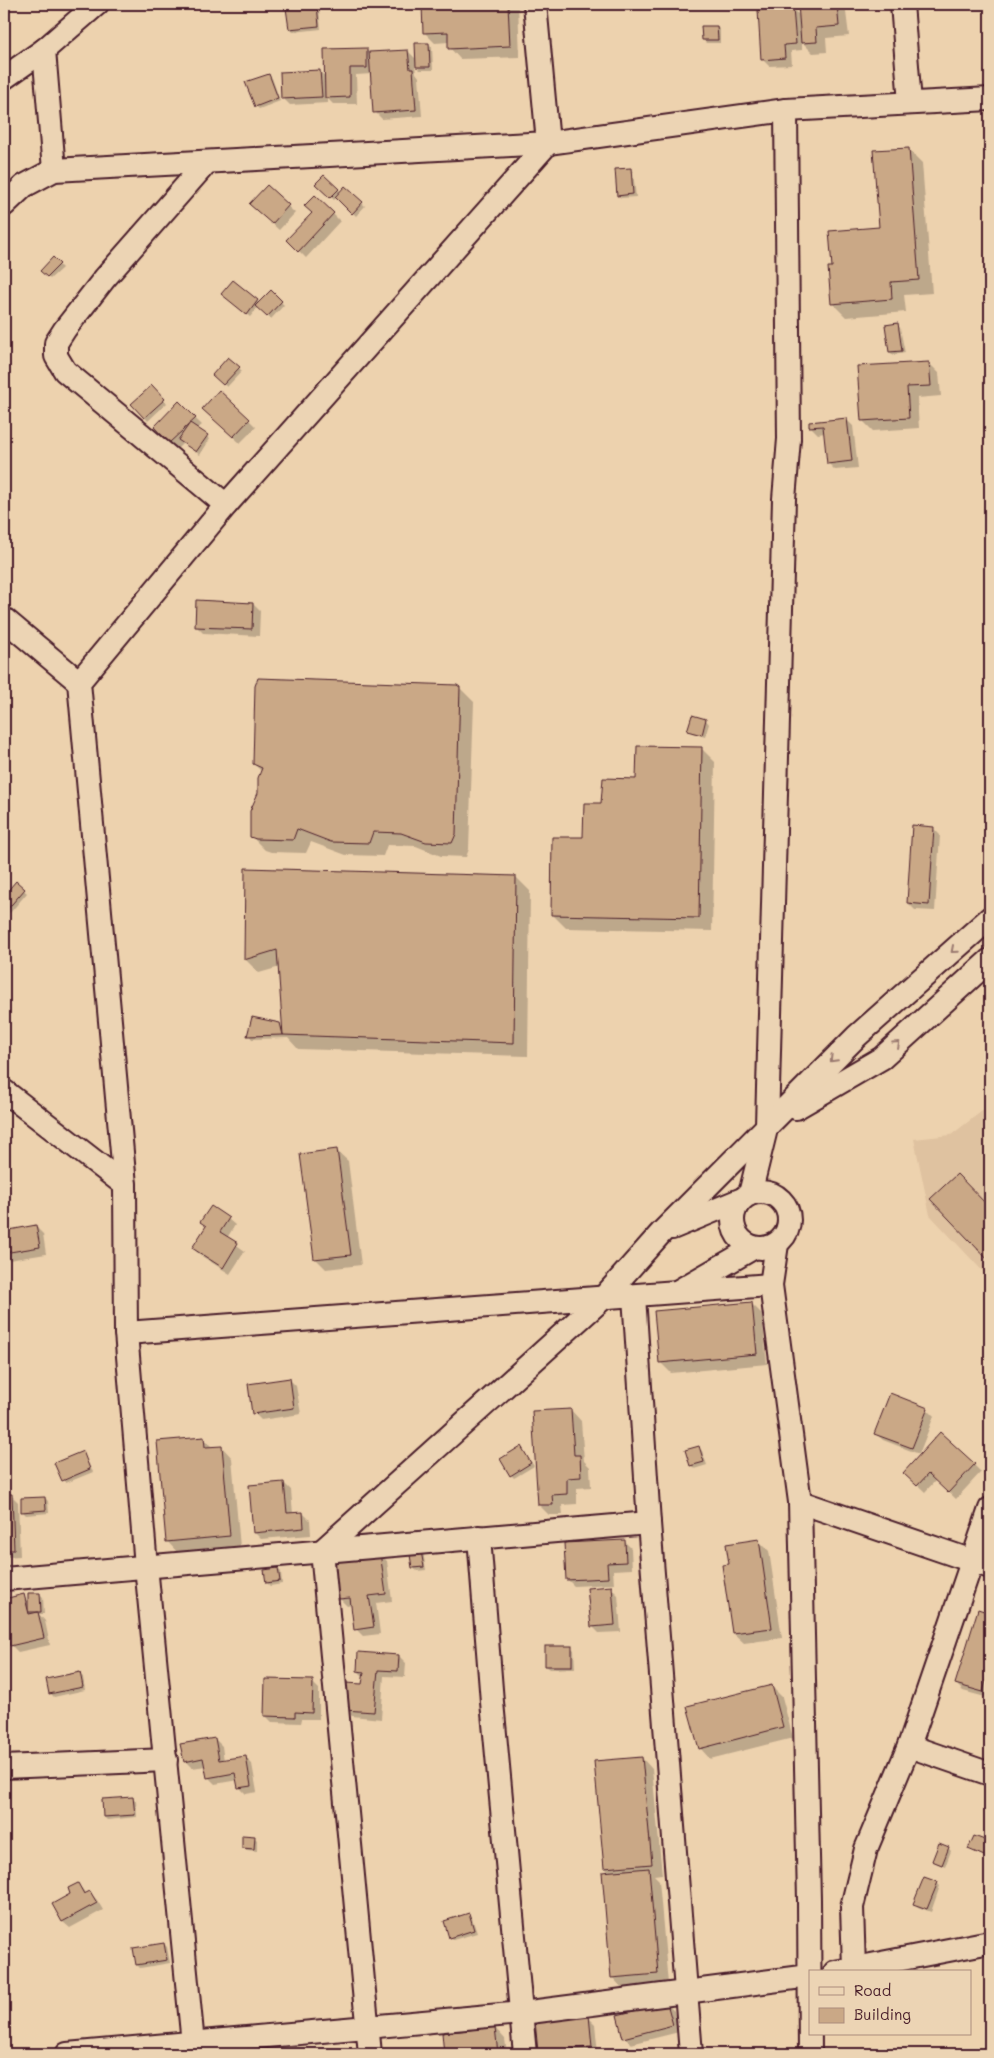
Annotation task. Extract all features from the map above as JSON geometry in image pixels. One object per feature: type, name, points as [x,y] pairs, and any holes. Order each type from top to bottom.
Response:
[{"type":"street","points":[[4,78],[44,50],[97,4]]},
{"type":"street","points":[[193,2049],[146,1566],[126,1333],[124,1185],[79,682],[226,504],[548,143],[535,4]]},
{"type":"street","points":[[902,4],[910,103]]},
{"type":"street","points":[[44,50],[54,170]]},
{"type":"street","points":[[4,205],[24,186],[54,170],[548,143],[786,110],[990,99]]},
{"type":"street","points":[[753,1248],[739,1238],[735,1233],[732,1222],[734,1210],[745,1197],[767,1126],[784,499],[790,440],[786,110]]},
{"type":"street","points":[[206,162],[105,278],[65,329],[56,343],[56,356],[65,371],[226,504]]},
{"type":"street","points":[[4,619],[79,682]]},
{"type":"street","points":[[322,1551],[604,1298],[661,1233],[856,1036],[990,918]]},
{"type":"street","points":[[767,1126],[882,1058],[990,960]]},
{"type":"street","points":[[4,1091],[124,1185]]},
{"type":"street","points":[[661,1233],[745,1197],[762,1192],[773,1195],[783,1202],[788,1212],[789,1224],[784,1236],[776,1244],[765,1248],[753,1248],[675,1292]]},
{"type":"street","points":[[776,1244],[771,1285],[800,1502],[810,1970]]},
{"type":"street","points":[[126,1333],[771,1285]]},
{"type":"street","points":[[634,1296],[649,1523],[691,2054]]},
{"type":"street","points":[[800,1502],[981,1564]]},
{"type":"street","points":[[990,1510],[981,1564],[866,1850],[852,1907],[844,1970],[990,1942]]},
{"type":"street","points":[[4,1579],[649,1523]]},
{"type":"street","points":[[479,1538],[492,1702],[525,2054]]},
{"type":"street","points":[[322,1551],[370,2054]]},
{"type":"street","points":[[909,1746],[990,1774]]},
{"type":"street","points":[[4,1767],[166,1760]]},
{"type":"street","points":[[67,2054],[193,2049],[368,2028],[522,2013],[809,1977]]},
{"type":"street","points":[[810,2036],[810,2054]]},
{"type":"shaded area","points":[[990,1105],[990,1279],[930,1215],[914,1139],[951,1135]]},
{"type":"building","points":[[422,4],[508,4],[510,46],[448,49],[448,32],[423,33]]},
{"type":"building","points":[[798,4],[837,4],[839,26],[816,28],[817,42],[801,43]]},
{"type":"building","points":[[317,5],[319,26],[289,29],[286,8]]},
{"type":"building","points":[[793,8],[796,44],[784,45],[785,58],[761,60],[758,10]]},
{"type":"building","points":[[701,26],[717,26],[718,40],[702,40]]},
{"type":"building","points":[[415,43],[429,43],[430,67],[416,67]]},
{"type":"building","points":[[367,48],[367,68],[350,68],[350,97],[325,98],[324,49]]},
{"type":"building","points":[[408,50],[410,69],[413,69],[416,110],[373,113],[369,52]]},
{"type":"building","points":[[320,70],[322,97],[281,99],[280,72]]},
{"type":"building","points":[[269,74],[278,98],[255,107],[245,82]]},
{"type":"building","points":[[909,148],[919,280],[891,282],[892,299],[831,304],[828,267],[832,267],[829,231],[879,227],[873,150]]},
{"type":"building","points":[[631,168],[633,194],[617,196],[615,169]]},
{"type":"building","points":[[324,175],[339,189],[330,198],[315,184]]},
{"type":"building","points":[[267,185],[289,205],[272,224],[249,204]]},
{"type":"building","points":[[345,186],[363,202],[352,214],[335,197]]},
{"type":"building","points":[[315,195],[334,213],[298,252],[286,240],[312,213],[304,206]]},
{"type":"building","points":[[53,257],[60,264],[47,277],[40,271]]},
{"type":"building","points":[[233,280],[258,300],[247,315],[221,294]]},
{"type":"building","points":[[271,290],[282,301],[267,317],[255,306]]},
{"type":"building","points":[[898,323],[902,351],[889,352],[885,325]]},
{"type":"building","points":[[228,357],[240,367],[223,385],[212,375]]},
{"type":"building","points":[[929,362],[931,386],[907,387],[909,418],[861,421],[857,366]]},
{"type":"building","points":[[152,385],[165,399],[144,418],[131,404]]},
{"type":"building","points":[[219,390],[250,419],[233,437],[202,409]]},
{"type":"building","points":[[179,401],[196,418],[169,443],[154,427]]},
{"type":"building","points":[[847,418],[852,461],[827,464],[823,426],[809,427],[809,422]]},
{"type":"building","points":[[190,423],[208,435],[196,452],[178,440]]},
{"type":"building","points":[[196,600],[253,603],[252,629],[195,627]]},
{"type":"building","points":[[258,678],[457,685],[460,687],[456,834],[452,843],[426,842],[401,833],[373,832],[369,843],[331,842],[297,829],[293,840],[256,839],[250,837],[250,811],[258,793],[258,778],[262,768],[253,764],[255,686]]},
{"type":"building","points":[[692,715],[706,719],[702,735],[687,731]]},
{"type":"building","points":[[637,746],[702,747],[699,918],[551,915],[552,837],[583,837],[584,803],[601,803],[603,778],[636,779]]},
{"type":"building","points":[[912,825],[934,827],[929,905],[907,903]]},
{"type":"building","points":[[245,868],[516,876],[514,1043],[283,1035],[277,950],[244,960]]},
{"type":"building","points":[[16,881],[25,889],[6,911],[4,909],[4,895]]},
{"type":"building","points":[[252,1017],[280,1023],[283,1035],[247,1036]]},
{"type":"building","points":[[337,1149],[351,1255],[314,1259],[300,1154]]},
{"type":"building","points":[[957,1174],[990,1208],[990,1262],[930,1199]]},
{"type":"building","points":[[211,1206],[229,1218],[220,1232],[238,1243],[223,1268],[192,1248],[206,1226],[200,1222]]},
{"type":"building","points":[[36,1225],[40,1247],[4,1253],[4,1231]]},
{"type":"building","points":[[752,1302],[757,1354],[659,1363],[654,1311]]},
{"type":"building","points":[[290,1378],[294,1408],[252,1414],[248,1384]]},
{"type":"building","points":[[890,1393],[928,1408],[912,1448],[874,1434]]},
{"type":"building","points":[[571,1409],[574,1455],[580,1455],[581,1477],[567,1478],[567,1494],[552,1495],[553,1505],[538,1505],[532,1411]]},
{"type":"building","points":[[940,1432],[975,1464],[948,1493],[928,1474],[917,1486],[903,1473]]},
{"type":"building","points":[[204,1437],[205,1447],[222,1446],[230,1536],[166,1542],[157,1441]]},
{"type":"building","points":[[521,1446],[531,1463],[510,1476],[500,1459]]},
{"type":"building","points":[[699,1446],[704,1462],[690,1466],[685,1450]]},
{"type":"building","points":[[83,1451],[90,1469],[62,1481],[54,1463]]},
{"type":"building","points":[[284,1482],[287,1513],[303,1512],[304,1528],[253,1533],[249,1485]]},
{"type":"building","points":[[4,1494],[12,1494],[14,1550],[4,1550]]},
{"type":"building","points":[[45,1497],[46,1510],[21,1512],[21,1498]]},
{"type":"building","points":[[759,1539],[772,1628],[732,1633],[722,1565],[729,1564],[726,1544]]},
{"type":"building","points":[[625,1540],[626,1562],[607,1563],[608,1578],[566,1580],[564,1543]]},
{"type":"building","points":[[420,1546],[424,1567],[412,1568],[409,1548]]},
{"type":"building","points":[[380,1553],[386,1594],[369,1596],[374,1627],[354,1630],[350,1598],[339,1599],[333,1560]]},
{"type":"building","points":[[278,1568],[280,1581],[266,1583],[264,1570]]},
{"type":"building","points":[[612,1586],[615,1625],[591,1627],[587,1588]]},
{"type":"building","points":[[28,1593],[40,1593],[41,1612],[28,1612]]},
{"type":"building","points":[[24,1594],[29,1614],[38,1612],[44,1638],[10,1646],[4,1619],[4,1599]]},
{"type":"building","points":[[978,1609],[990,1613],[990,1666],[983,1692],[955,1684]]},
{"type":"building","points":[[545,1646],[572,1646],[572,1666],[545,1666]]},
{"type":"building","points":[[358,1652],[399,1655],[398,1671],[378,1670],[374,1712],[344,1710],[346,1683],[362,1684],[364,1672],[357,1671]]},
{"type":"building","points":[[80,1672],[83,1687],[49,1694],[46,1679]]},
{"type":"building","points":[[265,1679],[313,1680],[312,1713],[295,1712],[295,1717],[264,1716]]},
{"type":"building","points":[[772,1685],[783,1727],[699,1749],[687,1706]]},
{"type":"building","points":[[215,1738],[219,1760],[246,1756],[251,1786],[238,1788],[235,1773],[207,1778],[203,1758],[184,1762],[180,1744]]},
{"type":"building","points":[[642,1757],[652,1864],[604,1868],[594,1761]]},
{"type":"building","points":[[133,1797],[135,1815],[103,1817],[102,1799]]},
{"type":"building","points":[[242,1835],[255,1836],[254,1849],[242,1848]]},
{"type":"building","points":[[974,1836],[990,1842],[989,1858],[968,1849]]},
{"type":"building","points":[[939,1843],[949,1847],[942,1865],[932,1861]]},
{"type":"building","points":[[649,1868],[658,1974],[611,1978],[602,1872]]},
{"type":"building","points":[[924,1877],[938,1882],[927,1909],[913,1904]]},
{"type":"building","points":[[78,1883],[84,1894],[90,1891],[97,1903],[62,1922],[52,1904],[70,1894],[68,1888]]},
{"type":"building","points":[[469,1913],[474,1930],[449,1938],[444,1921]]},
{"type":"building","points":[[164,1943],[167,1960],[136,1965],[133,1948]]},
{"type":"building","points":[[667,2003],[673,2025],[623,2038],[617,2015]]},
{"type":"building","points":[[589,2015],[592,2047],[538,2052],[535,2021]]},
{"type":"building","points":[[495,2027],[498,2054],[444,2054],[442,2033]]}]
